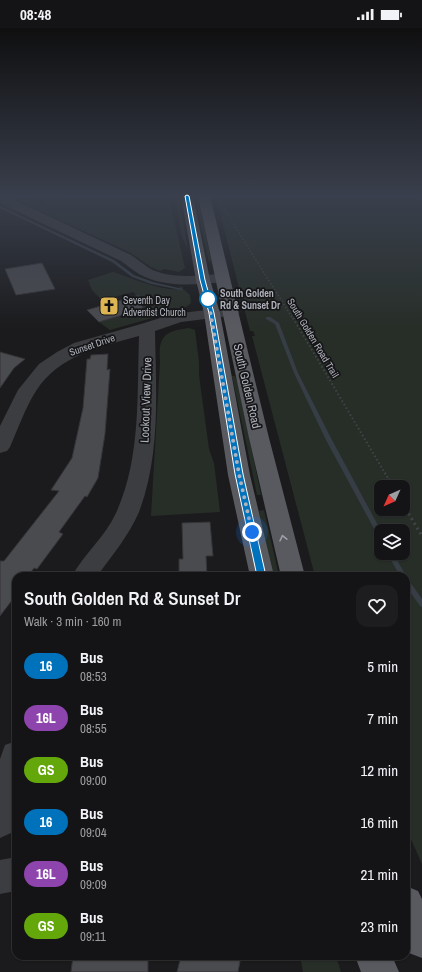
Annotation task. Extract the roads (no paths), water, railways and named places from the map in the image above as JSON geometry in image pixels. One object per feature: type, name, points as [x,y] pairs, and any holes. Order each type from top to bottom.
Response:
[{"type":"main road","name":"South Golden Road","points":[[195,240],[203,280],[212,313],[239,474],[261,572]]},
{"type":"main road","name":"South Golden Road","points":[[214,240],[259,438],[292,572]]},
{"type":"main road","points":[[410,912],[422,940]]},
{"type":"main road","points":[[376,960],[380,972]]},
{"type":"street","points":[[88,240],[126,258],[144,271],[152,274],[174,279],[203,280],[222,278]]},
{"type":"street","name":"Sunset Drive","points":[[0,447],[27,390],[45,368],[63,356],[80,347],[147,328],[179,317],[231,312]]},
{"type":"street","name":"Lookout View Drive","points":[[87,572],[108,543],[126,513],[137,481],[145,444],[147,328]]},
{"type":"street","points":[[0,822],[12,772]]},
{"type":"street","points":[[0,877],[12,875]]},
{"type":"waterway","points":[[69,240],[113,261],[133,276],[152,283],[181,289]]},
{"type":"waterway","points":[[268,318],[277,323],[296,373],[329,440],[374,524]]},
{"type":"waterway","points":[[394,560],[401,572]]},
{"type":"waterway","points":[[410,587],[422,604]]},
{"type":"place","name":"South Golden Rd & Sunset Dr","points":[[208,299]]},
{"type":"place","name":"Seventh Day Adventist Church","points":[[109,306]]}]
